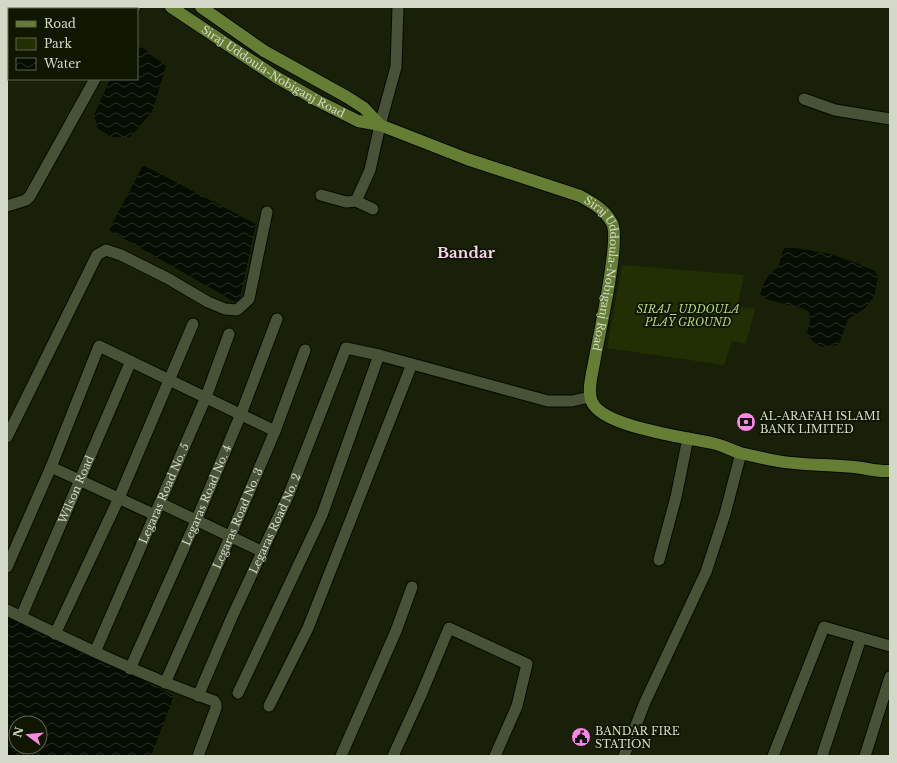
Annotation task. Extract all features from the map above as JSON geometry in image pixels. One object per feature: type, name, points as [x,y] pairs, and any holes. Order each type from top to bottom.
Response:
[{"type":"main road","name":"Siraj Uddoula-Nobiganj Road","points":[[171,7],[276,77],[318,101],[358,121],[380,125],[467,159],[580,196],[606,214],[613,224],[613,258],[594,362],[590,397]]},
{"type":"main road","name":"Siraj Uddoula-Nobiganj Road","points":[[201,7],[264,51],[364,108],[380,125]]},
{"type":"main road","points":[[590,397],[592,403],[600,412],[619,421],[649,431],[714,443],[741,453],[799,465],[854,467],[890,471]]},
{"type":"street","points":[[356,202],[370,170],[380,125],[396,67],[398,7]]},
{"type":"street","points":[[7,206],[26,200],[30,196],[94,80]]},
{"type":"street","points":[[804,99],[835,110],[890,119]]},
{"type":"street","points":[[321,195],[346,202],[356,202],[373,209]]},
{"type":"street","points":[[7,437],[97,255],[106,250],[121,255],[167,278],[208,302],[225,309],[237,310],[249,299],[267,212]]},
{"type":"street","name":"Legaras Road No. 4","points":[[130,669],[196,521],[241,414],[276,319]]},
{"type":"street","points":[[56,634],[119,498],[193,324]]},
{"type":"street","name":"Legaras Road No. 5","points":[[95,652],[206,397],[228,334]]},
{"type":"street","points":[[7,567],[51,467],[99,346],[275,431]]},
{"type":"street","name":"Legaras Road No. 2","points":[[198,696],[232,617],[289,494],[346,348],[379,355]]},
{"type":"street","name":"Legaras Road No. 3","points":[[165,683],[275,431],[305,350]]},
{"type":"street","points":[[238,693],[322,515],[379,355],[548,401],[572,401],[590,397]]},
{"type":"street","name":"Wilson Road","points":[[21,617],[131,361]]},
{"type":"street","points":[[269,706],[308,628],[412,364]]},
{"type":"street","points":[[659,560],[676,497],[688,438]]},
{"type":"street","points":[[624,756],[645,702],[706,572],[726,514],[741,453]]},
{"type":"street","points":[[51,467],[155,515]]},
{"type":"street","points":[[160,503],[263,552]]},
{"type":"street","points":[[341,756],[396,631],[412,587]]},
{"type":"street","points":[[7,610],[130,669],[214,701],[216,708],[198,756]]},
{"type":"street","points":[[773,756],[824,627],[890,646]]},
{"type":"street","points":[[394,756],[449,628],[527,664],[517,706],[495,756]]},
{"type":"street","points":[[822,756],[861,638]]},
{"type":"street","points":[[865,756],[890,677]]},
{"type":"green space","name":"SIRAJ_UDDOULA PLAY GROUND","points":[[622,265],[744,275],[737,307],[755,309],[746,344],[732,341],[724,365],[607,348]]},
{"type":"water","points":[[142,47],[166,66],[152,112],[130,137],[112,137],[98,129],[94,115],[110,80],[138,80],[138,48]]},
{"type":"water","points":[[143,165],[256,224],[240,298],[235,302],[109,230]]},
{"type":"water","points":[[784,248],[796,248],[830,254],[875,271],[878,277],[874,297],[864,309],[848,319],[839,344],[829,347],[818,345],[807,334],[810,320],[809,312],[804,309],[766,299],[760,295],[764,283],[769,275],[778,267]]},
{"type":"water","points":[[7,610],[174,696],[151,756],[7,756]]},
{"type":"place","name":"AL-ARAFAH ISLAMI BANK LIMITED","points":[[746,422]]},
{"type":"place","name":"BANDAR FIRE STATION","points":[[581,737]]},
{"type":"district","name":"Bandar","points":[[466,253]]}]
